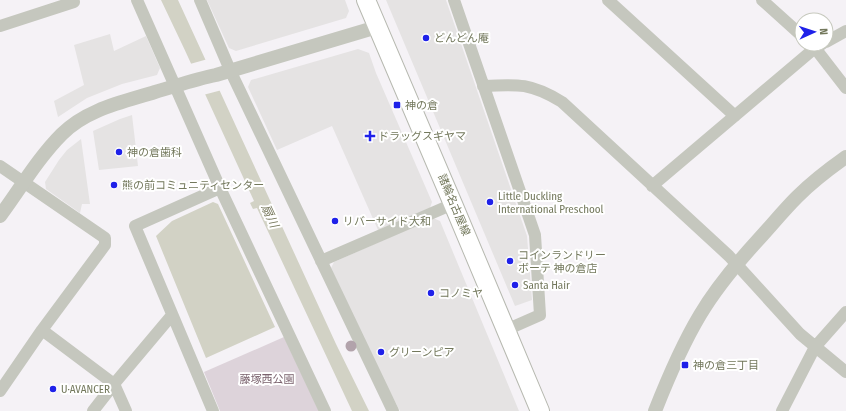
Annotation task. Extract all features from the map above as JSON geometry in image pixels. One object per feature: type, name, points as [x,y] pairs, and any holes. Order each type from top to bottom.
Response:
[{"type":"main road","name":"諸輪名古屋線","points":[[366,0],[454,204],[540,411]]},
{"type":"street","points":[[137,0],[220,188],[325,411]]},
{"type":"street","points":[[200,0],[230,70],[393,411]]},
{"type":"street","points":[[454,0],[535,235],[540,315],[506,330]]},
{"type":"street","points":[[608,0],[735,116]]},
{"type":"street","points":[[762,0],[794,29]]},
{"type":"street","points":[[0,26],[74,2]]},
{"type":"street","points":[[0,216],[24,182],[63,133],[76,123],[95,112],[117,103],[175,85],[216,75],[377,27]]},
{"type":"street","points":[[834,38],[846,31]]},
{"type":"street","points":[[652,186],[808,52]]},
{"type":"street","points":[[821,52],[846,88]]},
{"type":"street","points":[[483,86],[520,85],[536,88],[562,102],[737,264],[800,334],[846,372]]},
{"type":"street","points":[[655,411],[671,371],[701,314],[737,264],[797,197],[830,168],[846,157]]},
{"type":"street","points":[[0,166],[105,238],[105,245],[42,330],[0,391]]},
{"type":"street","points":[[213,411],[135,226],[220,188]]},
{"type":"street","points":[[320,261],[454,204]]},
{"type":"street","points":[[782,411],[815,347],[846,312]]},
{"type":"street","points":[[93,411],[172,315]]},
{"type":"street","points":[[42,330],[114,384],[126,411]]},
{"type":"shaded area","points":[[207,0],[345,0],[349,11],[346,18],[236,51],[229,48]]},
{"type":"shaded area","points":[[386,0],[446,0],[527,236],[532,300],[515,306]]},
{"type":"shaded area","points":[[110,34],[114,51],[146,36],[160,68],[157,75],[122,84],[87,98],[58,117],[54,101],[84,85],[74,45]]},
{"type":"shaded area","points":[[358,49],[369,53],[376,73],[432,202],[430,208],[378,230],[332,126],[277,150],[248,87],[251,80]]},
{"type":"shaded area","points":[[132,115],[138,166],[99,170],[93,131]]},
{"type":"shaded area","points":[[81,139],[90,204],[82,204],[80,213],[46,189],[45,182],[67,150]]},
{"type":"shaded area","points":[[433,218],[440,221],[519,411],[400,411],[379,372],[331,268],[334,262]]},
{"type":"green space","name":"藤塚西公園","points":[[284,337],[319,411],[220,411],[204,372]]},
{"type":"water","name":"扇川","points":[[161,0],[178,0],[336,344],[369,411],[352,411],[257,208],[253,209],[250,203],[254,201]]},
{"type":"water","points":[[213,202],[218,204],[275,327],[206,358],[156,236],[172,221]]},
{"type":"pier","points":[[208,59],[222,90],[203,95],[190,64]]},
{"type":"place","name":"どんどん庵","points":[[426,38]]},
{"type":"place","name":"神の倉","points":[[397,105]]},
{"type":"place","name":"ドラッグスギヤマ","points":[[370,136]]},
{"type":"place","name":"神の倉歯科","points":[[119,152]]},
{"type":"place","name":"熊の前コミュニティセンター","points":[[114,185]]},
{"type":"place","name":"Little Duckling International Preschool","points":[[490,202]]},
{"type":"place","name":"リバーサイド大和","points":[[335,221]]},
{"type":"place","name":"コインランドリー ボーテ 神の倉店","points":[[510,261]]},
{"type":"place","name":"Santa Hair","points":[[515,285]]},
{"type":"place","name":"コノミヤ","points":[[431,293]]},
{"type":"place","name":"グリーンピア","points":[[381,352]]},
{"type":"place","name":"神の倉三丁目","points":[[685,365]]},
{"type":"place","name":"U·AVANCER","points":[[53,389]]}]
